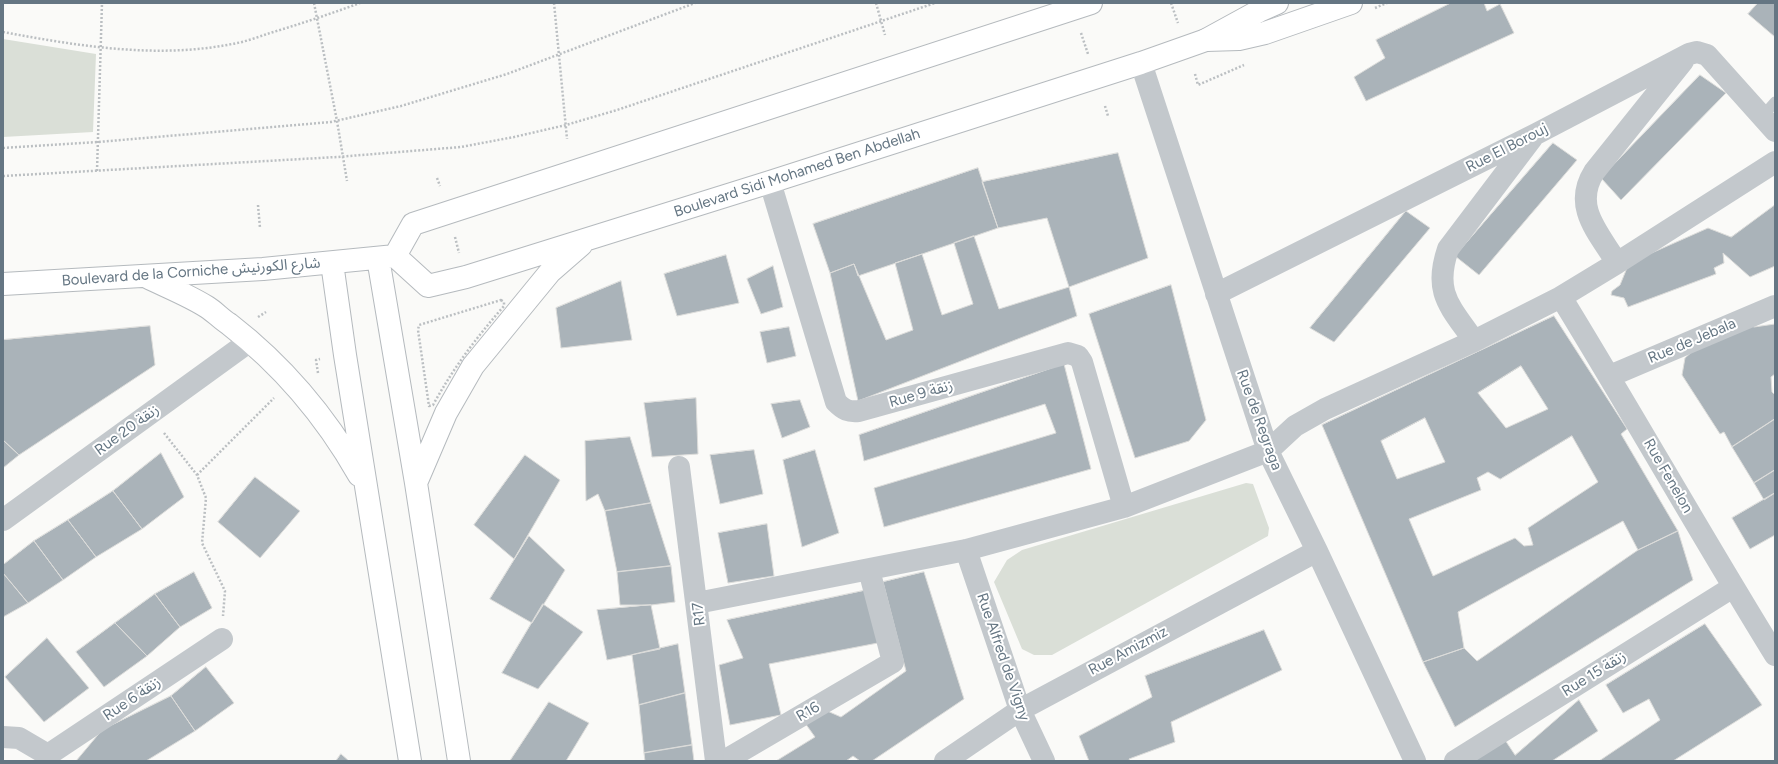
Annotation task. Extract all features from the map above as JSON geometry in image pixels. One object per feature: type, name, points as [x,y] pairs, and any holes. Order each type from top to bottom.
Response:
[{"type":"main road","points":[[459,761],[416,483],[386,257],[412,224],[1091,3]]},
{"type":"main road","name":"Boulevard Sidi Mohamed Ben Abdellah","points":[[386,257],[428,286],[466,277],[770,182],[1141,63],[1206,40],[1259,11],[1277,3]]},
{"type":"main road","name":"Boulevard Sidi Mohamed Ben Abdellah","points":[[1206,40],[1239,39],[1265,33],[1351,3]]},
{"type":"main road","points":[[416,483],[446,413],[473,366],[550,272],[587,240]]},
{"type":"main road","name":"Boulevard de la Corniche شارع الكورنيش","points":[[3,284],[332,263],[386,257]]},
{"type":"main road","points":[[332,263],[410,761]]},
{"type":"main road","points":[[144,276],[208,308],[250,341],[291,382],[317,411],[336,435],[366,486]]},
{"type":"street","points":[[1617,263],[1589,218],[1585,200],[1588,182],[1594,172],[1688,54],[1697,52],[1707,55],[1771,117]]},
{"type":"street","name":"Rue El Borouj","points":[[1216,294],[1536,134],[1688,54]]},
{"type":"street","name":"Rue de Regraga","points":[[1141,63],[1268,451],[1317,551],[1415,761]]},
{"type":"street","points":[[1474,341],[1446,300],[1442,282],[1442,266],[1448,249],[1536,134]]},
{"type":"street","points":[[697,603],[966,550],[1124,507],[1268,451],[1295,426],[1325,409],[1474,341],[1561,297],[1775,162]]},
{"type":"street","name":"Rue 9 زنقة","points":[[770,182],[836,402],[843,410],[851,412],[860,411],[1068,353],[1078,356],[1082,362],[1124,507]]},
{"type":"street","name":"Rue Fenelon","points":[[1561,297],[1610,376],[1732,587],[1775,656]]},
{"type":"street","name":"Rue de Jebala","points":[[1610,376],[1775,306]]},
{"type":"street","name":"Rue 20 زنقة","points":[[3,520],[250,341]]},
{"type":"street","name":"R17","points":[[679,467],[716,761]]},
{"type":"street","name":"Rue Alfred de Vigny","points":[[966,550],[1020,710],[1044,761]]},
{"type":"street","name":"Rue Amizmiz","points":[[945,761],[1020,710],[1317,551]]},
{"type":"street","name":"R16","points":[[724,761],[893,662],[869,570]]},
{"type":"street","name":"Rue 15 زنقة","points":[[1455,761],[1732,587]]},
{"type":"street","name":"Rue 6 زنقة","points":[[48,758],[222,639]]},
{"type":"street","points":[[3,737],[19,738],[48,758]]},
{"type":"path","points":[[97,171],[102,3]]},
{"type":"path","points":[[314,3],[347,181]]},
{"type":"path","points":[[3,32],[69,44],[146,50],[185,50],[233,44],[360,3]]},
{"type":"path","points":[[554,3],[567,139]]},
{"type":"path","points":[[3,148],[98,142],[337,121],[401,106],[507,74],[695,3]]},
{"type":"path","points":[[876,3],[885,35]]},
{"type":"path","points":[[3,176],[343,156],[460,147],[566,125],[617,110],[935,3]]},
{"type":"path","points":[[1171,3],[1178,23]]},
{"type":"path","points":[[1081,30],[1088,54]]},
{"type":"path","points":[[1195,74],[1198,85]]},
{"type":"path","points":[[1105,106],[1108,116]]},
{"type":"path","points":[[437,178],[440,186]]},
{"type":"path","points":[[258,205],[260,228]]},
{"type":"path","points":[[454,234],[460,256]]},
{"type":"path","points":[[501,300],[504,302],[504,306],[470,346],[433,405],[429,406],[418,330],[419,325],[475,308],[501,300]]},
{"type":"path","points":[[474,303],[475,308]]},
{"type":"path","points":[[316,360],[320,359]]},
{"type":"path","points":[[196,475],[291,382]]},
{"type":"path","points":[[150,414],[196,475],[206,498],[202,543],[225,591],[222,639]]},
{"type":"shaded area","points":[[3,39],[96,54],[93,132],[3,137]]},
{"type":"shaded area","points":[[1246,483],[1253,484],[1269,528],[1268,536],[1052,655],[1034,655],[1022,649],[994,582],[1007,560],[1022,550]]},
{"type":"building","points":[[1451,3],[1484,3],[1487,11],[1500,4],[1514,33],[1366,101],[1354,77],[1385,58],[1376,40]]},
{"type":"building","points":[[1758,3],[1775,3],[1775,37],[1748,14]]},
{"type":"building","points":[[1700,75],[1726,93],[1621,200],[1601,178]]},
{"type":"building","points":[[1553,143],[1577,160],[1479,275],[1455,256]]},
{"type":"building","points":[[1118,153],[1148,258],[1069,287],[1047,218],[998,228],[982,182]]},
{"type":"building","points":[[978,168],[998,228],[858,276],[854,264],[830,273],[813,224]]},
{"type":"building","points":[[1775,205],[1775,266],[1750,277],[1723,253],[1724,263],[1714,268],[1716,274],[1628,307],[1624,298],[1611,295],[1612,291],[1620,285],[1629,263],[1708,228],[1731,237]]},
{"type":"building","points":[[1406,211],[1430,228],[1334,342],[1310,328]]},
{"type":"building","points":[[974,236],[999,309],[1069,287],[1077,316],[858,401],[830,273],[854,264],[886,340],[913,330],[895,263],[922,254],[942,315],[973,304],[954,243]]},
{"type":"building","points":[[726,255],[739,303],[677,316],[664,274]]},
{"type":"building","points":[[773,266],[783,307],[761,314],[747,279]]},
{"type":"building","points":[[621,281],[632,340],[561,348],[556,308]]},
{"type":"building","points":[[1171,285],[1206,420],[1189,441],[1135,458],[1089,314]]},
{"type":"building","points":[[1554,316],[1627,429],[1621,434],[1678,531],[1638,550],[1623,521],[1458,612],[1464,648],[1423,662],[1322,425]],"holes":[[[1521,366],[1548,409],[1506,428],[1478,393]],[[1425,418],[1445,462],[1397,479],[1381,441]],[[1572,436],[1598,482],[1528,528],[1533,545],[1524,546],[1515,538],[1433,576],[1409,519],[1481,490],[1477,478],[1488,472],[1500,479]]]},
{"type":"building","points":[[1746,323],[1754,327],[1775,324],[1775,374],[1771,377],[1772,392],[1775,395],[1775,419],[1732,447],[1724,432],[1720,434],[1682,375],[1685,358],[1704,341]]},
{"type":"building","points":[[150,326],[155,365],[19,455],[3,440],[3,340]]},
{"type":"building","points":[[789,327],[796,356],[767,363],[760,332]]},
{"type":"building","points":[[1064,364],[1091,469],[884,527],[874,488],[1056,433],[1045,404],[864,461],[859,435]]},
{"type":"building","points":[[696,398],[698,454],[652,457],[644,403]]},
{"type":"building","points":[[800,400],[810,427],[782,438],[771,404]]},
{"type":"building","points":[[1775,419],[1775,470],[1754,483],[1732,447]]},
{"type":"building","points":[[630,437],[651,503],[605,511],[598,494],[586,501],[585,441]]},
{"type":"building","points":[[3,440],[19,455],[3,468]]},
{"type":"building","points":[[754,450],[763,494],[720,504],[710,455]]},
{"type":"building","points":[[815,450],[839,533],[802,547],[783,460]]},
{"type":"building","points":[[161,453],[184,497],[142,529],[113,491]]},
{"type":"building","points":[[525,455],[560,480],[514,559],[474,525]]},
{"type":"building","points":[[1775,470],[1775,493],[1764,500],[1754,483]]},
{"type":"building","points":[[255,477],[300,511],[260,558],[218,522]]},
{"type":"building","points":[[113,491],[142,529],[96,557],[68,520]]},
{"type":"building","points":[[1775,493],[1775,535],[1750,549],[1732,518]]},
{"type":"building","points":[[651,503],[671,566],[617,572],[605,511]]},
{"type":"building","points":[[68,520],[96,557],[63,580],[34,541]]},
{"type":"building","points":[[767,524],[774,576],[728,583],[718,533]]},
{"type":"building","points":[[1678,531],[1693,580],[1455,727],[1423,662],[1464,648],[1477,661],[1638,550]]},
{"type":"building","points":[[529,536],[565,570],[532,623],[490,599]]},
{"type":"building","points":[[34,541],[63,580],[28,603],[3,573],[3,565]]},
{"type":"building","points":[[671,566],[675,602],[651,605],[620,605],[617,572]]},
{"type":"building","points":[[194,572],[212,608],[180,627],[155,594]]},
{"type":"building","points":[[924,572],[964,699],[872,761],[860,761],[853,756],[846,761],[776,761],[815,737],[805,723],[825,710],[841,717],[906,671],[883,582]]},
{"type":"building","points":[[3,573],[28,603],[3,617]]},
{"type":"building","points":[[872,589],[883,642],[769,664],[781,715],[730,725],[719,665],[743,658],[727,620]]},
{"type":"building","points":[[155,594],[180,627],[147,656],[115,623]]},
{"type":"building","points":[[543,604],[583,632],[538,689],[502,673]]},
{"type":"building","points":[[651,605],[660,649],[607,660],[597,610]]},
{"type":"building","points":[[115,623],[147,656],[104,687],[76,652]]},
{"type":"building","points":[[1705,624],[1762,705],[1673,761],[1599,761],[1660,720],[1649,699],[1623,713],[1606,685]]},
{"type":"building","points":[[1264,630],[1282,670],[1171,722],[1175,742],[1129,759],[1130,761],[1089,761],[1079,736],[1152,697],[1145,676]]},
{"type":"building","points":[[47,638],[89,688],[44,722],[5,677]]},
{"type":"building","points":[[678,644],[685,693],[639,705],[632,655]]},
{"type":"building","points":[[206,667],[234,703],[195,731],[171,696]]},
{"type":"building","points":[[685,693],[692,745],[644,753],[639,705]]},
{"type":"building","points":[[171,696],[195,731],[146,761],[76,761],[102,730]]},
{"type":"building","points":[[1579,700],[1598,731],[1552,761],[1470,761],[1503,737],[1515,755]]},
{"type":"building","points":[[549,702],[589,723],[566,761],[510,761]]},
{"type":"building","points":[[692,745],[694,761],[645,761],[644,753]]},
{"type":"building","points":[[341,754],[349,761],[336,761]]}]
